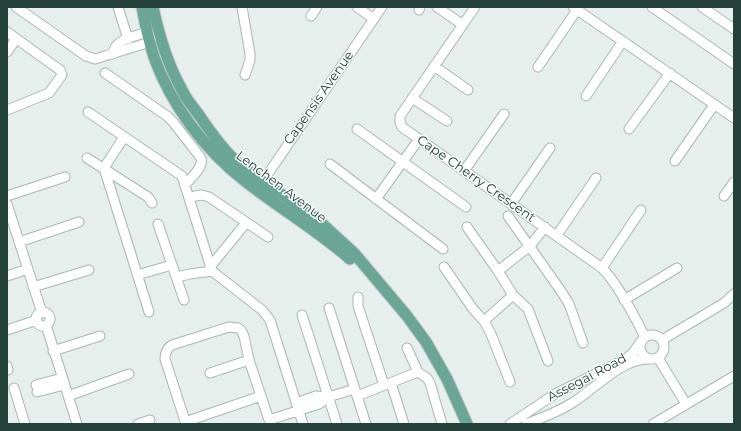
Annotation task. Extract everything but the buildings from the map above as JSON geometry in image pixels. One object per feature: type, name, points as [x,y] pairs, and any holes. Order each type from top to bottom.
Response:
[{"type":"main road","name":"Lenchen Avenue","points":[[142,7],[155,58],[168,88],[191,124],[218,156],[244,180],[260,185]]},
{"type":"main road","name":"Lenchen Avenue","points":[[154,12],[164,48],[182,92],[214,138],[260,185],[384,288],[407,316],[434,356],[448,379],[467,424]]},
{"type":"street","points":[[16,7],[86,56],[95,59],[113,54],[150,37]]},
{"type":"street","points":[[118,7],[128,39]]},
{"type":"street","points":[[242,7],[250,56],[245,75]]},
{"type":"street","points":[[311,16],[317,7]]},
{"type":"street","points":[[357,7],[374,19]]},
{"type":"street","name":"Capensis Avenue","points":[[260,185],[382,7]]},
{"type":"street","points":[[437,7],[463,25]]},
{"type":"street","name":"Cape Cherry Crescent","points":[[475,7],[400,116],[400,122],[403,128],[602,268],[609,276],[624,300],[643,339]]},
{"type":"street","points":[[652,7],[734,64]]},
{"type":"street","points":[[702,7],[734,29]]},
{"type":"street","points":[[538,67],[575,8],[734,118]]},
{"type":"street","points":[[150,37],[154,12]]},
{"type":"street","points":[[7,32],[60,70],[62,75],[49,93],[7,110]]},
{"type":"street","points":[[113,54],[118,43],[128,39],[150,37],[164,48]]},
{"type":"street","points":[[7,52],[16,39]]},
{"type":"street","points":[[586,96],[623,41]]},
{"type":"street","points":[[435,64],[461,80]]},
{"type":"street","points":[[435,64],[468,90]]},
{"type":"street","points":[[105,73],[167,116],[201,158],[201,165],[185,185]]},
{"type":"street","points":[[629,129],[670,73]]},
{"type":"street","points":[[412,98],[447,121]]},
{"type":"street","points":[[675,161],[714,105]]},
{"type":"street","points":[[88,112],[179,174],[184,180],[211,269],[262,310],[270,320],[303,424]]},
{"type":"street","points":[[464,171],[504,114]]},
{"type":"street","points":[[357,129],[466,206]]},
{"type":"street","points":[[124,137],[104,168],[149,312]]},
{"type":"street","points":[[376,199],[419,139]]},
{"type":"street","points":[[511,204],[550,148]]},
{"type":"street","points":[[87,158],[148,197],[152,203]]},
{"type":"street","points":[[330,164],[443,249]]},
{"type":"street","points":[[7,196],[65,177]]},
{"type":"street","points":[[557,235],[596,178]]},
{"type":"street","points":[[724,196],[734,182]]},
{"type":"street","points":[[189,197],[202,195],[209,197],[268,237]]},
{"type":"street","points":[[7,204],[9,216],[34,287],[39,316]]},
{"type":"street","points":[[602,268],[641,210]]},
{"type":"street","points":[[508,216],[569,304],[583,343]]},
{"type":"street","points":[[19,242],[79,222]]},
{"type":"street","points":[[177,277],[211,269],[246,223]]},
{"type":"street","points":[[158,224],[184,300]]},
{"type":"street","points":[[467,227],[513,295],[528,309],[548,361]]},
{"type":"street","points":[[498,271],[530,246],[545,227]]},
{"type":"street","points":[[137,275],[172,265]]},
{"type":"street","points":[[7,270],[27,266]]},
{"type":"street","points":[[7,276],[27,266]]},
{"type":"street","points":[[444,267],[473,309],[484,321],[491,334],[510,382]]},
{"type":"street","points":[[624,300],[677,268]]},
{"type":"street","points":[[34,287],[89,270]]},
{"type":"street","points":[[662,340],[724,304],[734,294]]},
{"type":"street","points":[[484,321],[513,295]]},
{"type":"street","points":[[358,297],[358,306],[404,424]]},
{"type":"street","points":[[329,308],[366,424]]},
{"type":"street","points":[[7,330],[46,313],[50,317],[49,322],[46,325],[77,424]]},
{"type":"street","points":[[302,315],[337,424]]},
{"type":"street","points":[[261,396],[185,423],[165,359],[165,354],[168,348],[215,332],[235,327],[240,329],[270,422],[297,407],[319,404],[328,397],[388,384],[418,372]]},
{"type":"street","points":[[653,358],[663,351],[664,347],[662,340],[654,335],[650,335],[643,339],[640,346],[642,354],[653,358],[686,404]]},
{"type":"street","points":[[54,351],[100,336]]},
{"type":"street","name":"Assegai Road","points":[[510,424],[555,394],[624,360],[632,353],[643,339]]},
{"type":"street","points":[[406,348],[418,372],[427,378],[430,383],[442,424]]},
{"type":"street","name":"Assegai Road","points":[[526,424],[563,408],[591,391],[625,365],[636,360],[653,358]]},
{"type":"street","points":[[210,373],[249,360]]},
{"type":"street","points":[[68,396],[129,374]]},
{"type":"street","points":[[652,424],[734,376]]},
{"type":"street","points":[[36,389],[63,381]]},
{"type":"street","points":[[14,388],[25,424]]},
{"type":"street","points":[[555,394],[563,408]]},
{"type":"street","points":[[138,424],[150,420]]}]
